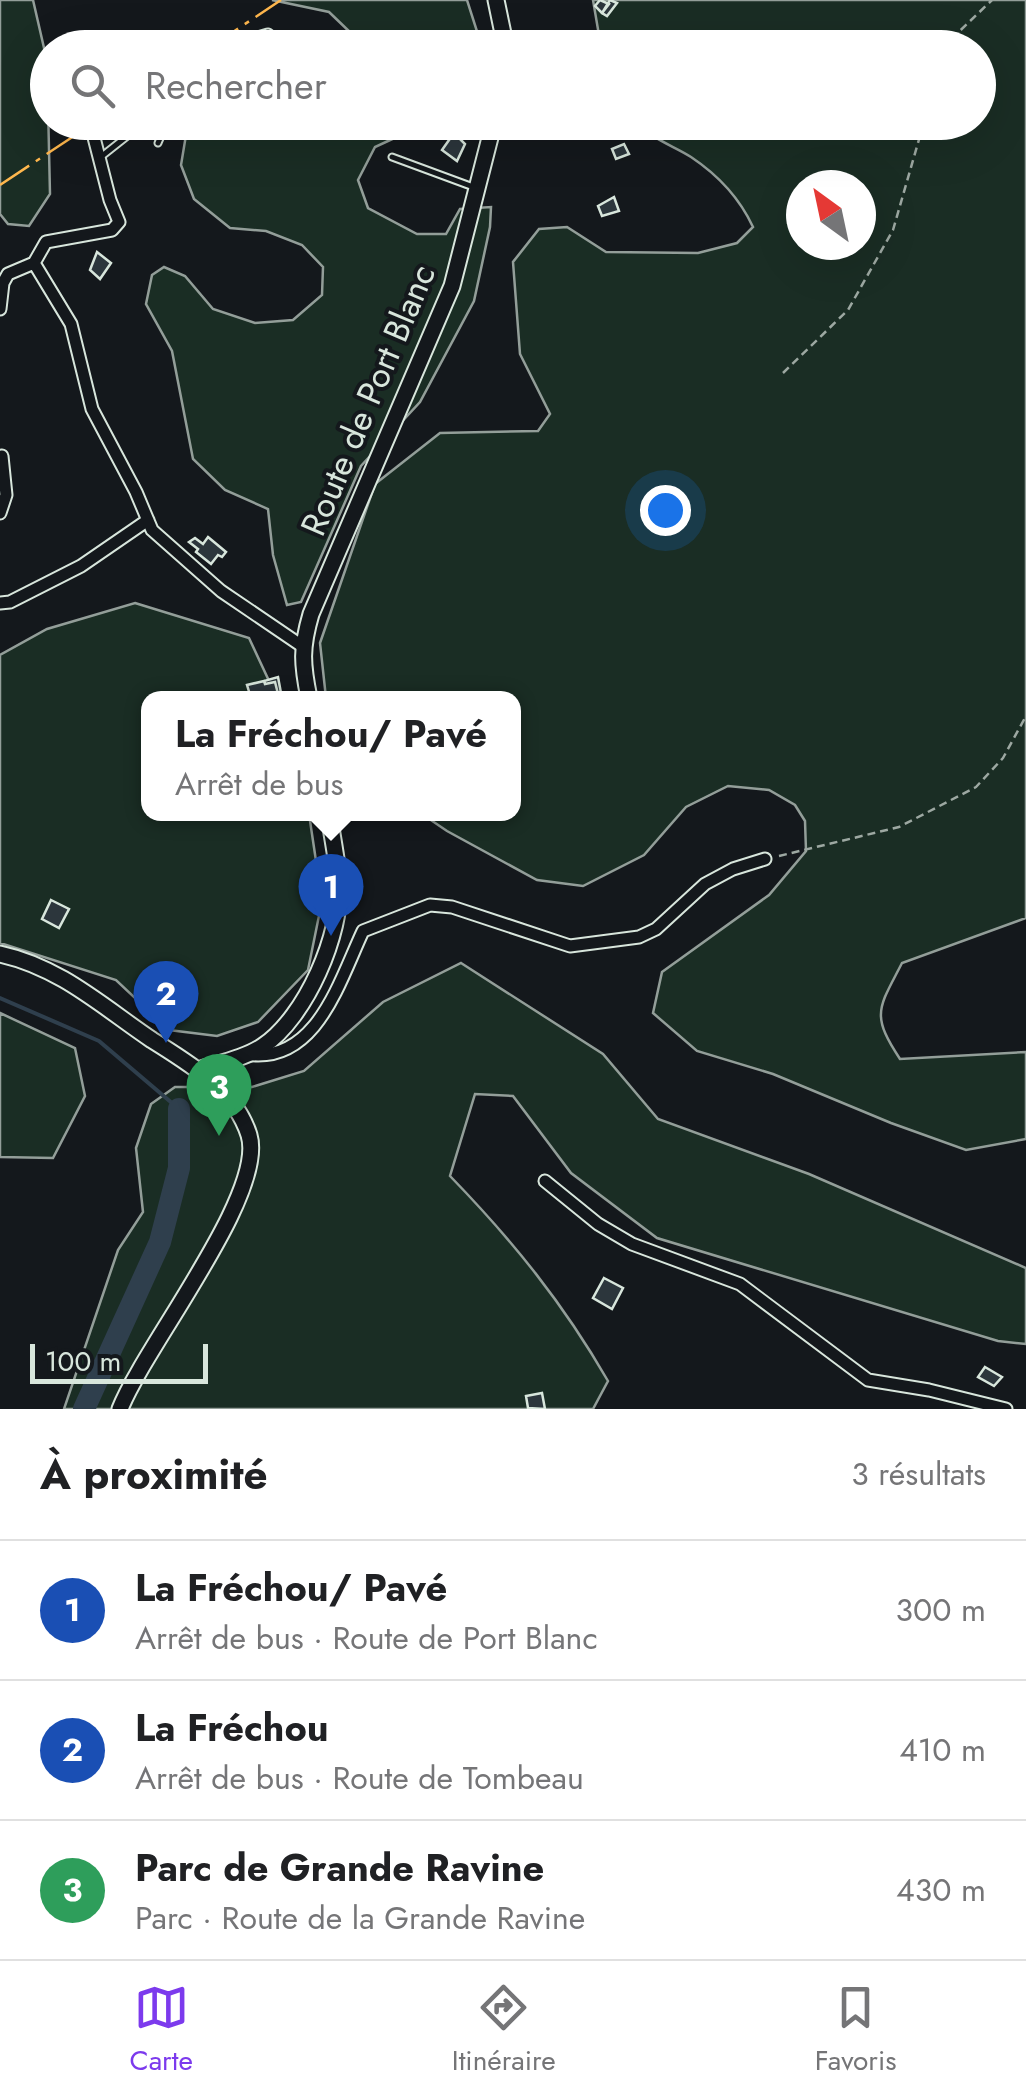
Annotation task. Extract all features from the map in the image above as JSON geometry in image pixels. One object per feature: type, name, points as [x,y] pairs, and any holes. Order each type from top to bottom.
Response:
[{"type":"street","points":[[496,0],[502,30]]},
{"type":"street","points":[[0,310],[2,282],[8,274],[34,263],[46,242],[117,226],[95,140]]},
{"type":"street","name":"Route de Port Blanc","points":[[308,691],[302,646],[311,614],[452,286],[490,140]]},
{"type":"street","points":[[34,263],[72,324],[92,409],[152,530],[221,592],[302,646]]},
{"type":"street","points":[[0,513],[6,495],[2,456]]},
{"type":"street","points":[[0,603],[10,602],[81,566],[148,520]]},
{"type":"street","points":[[198,1070],[246,1054],[278,1034],[296,1012],[327,949],[336,916],[339,884],[330,821]]},
{"type":"street","points":[[246,1054],[266,1057],[290,1048],[306,1036],[323,1017],[368,927],[387,925],[430,906],[452,907],[570,946],[639,937],[656,929],[706,884],[733,869],[764,859]]},
{"type":"street","points":[[0,954],[56,973],[198,1070],[222,1092],[249,1136],[248,1174],[228,1218],[120,1409]]},
{"type":"street","points":[[545,1182],[598,1224],[632,1244],[740,1284],[868,1380],[1006,1409]]},
{"type":"lane","points":[[100,158],[122,140]]},
{"type":"lane","points":[[392,157],[478,189]]},
{"type":"path","points":[[961,30],[992,0]]},
{"type":"path","points":[[784,373],[848,310],[893,230],[919,140]]},
{"type":"path","points":[[764,859],[900,828],[976,788],[1003,758],[1026,716]]},
{"type":"green space","points":[[0,0],[33,0],[40,30],[30,30],[30,140],[49,140],[50,194],[29,226],[8,224],[0,214]]},
{"type":"green space","points":[[272,0],[467,0],[477,30],[348,30],[329,12]]},
{"type":"green space","points":[[593,0],[1026,0],[1026,918],[902,963],[883,1001],[881,1021],[900,1059],[1026,1052],[1026,1139],[966,1150],[773,1074],[697,1051],[653,1013],[662,972],[769,895],[806,851],[805,821],[795,805],[769,790],[728,786],[686,807],[644,855],[583,886],[537,880],[432,821],[521,821],[521,691],[325,691],[320,643],[375,484],[440,433],[538,431],[550,414],[520,354],[513,262],[539,229],[567,227],[606,252],[698,253],[737,243],[753,227],[735,197],[710,172],[661,140],[996,140],[996,30],[598,30]]},
{"type":"green space","points":[[185,140],[390,140],[375,147],[358,180],[368,208],[417,234],[446,234],[460,209],[491,207],[474,301],[420,402],[361,466],[301,602],[287,605],[273,555],[268,509],[225,490],[193,459],[172,351],[146,304],[152,275],[164,267],[185,276],[213,309],[255,323],[293,320],[322,295],[323,267],[302,245],[266,231],[230,228],[194,199],[181,165]]},
{"type":"green space","points":[[135,603],[249,638],[274,691],[141,691],[141,821],[310,821],[322,901],[308,970],[258,1022],[217,1036],[169,1030],[116,980],[0,943],[0,655],[47,629]]},
{"type":"green space","points":[[461,963],[603,1054],[658,1119],[809,1174],[1026,1268],[1026,1344],[998,1341],[657,1238],[571,1173],[513,1096],[475,1094],[450,1176],[536,1274],[591,1352],[608,1381],[593,1409],[64,1409],[118,1250],[143,1212],[136,1148],[151,1104],[175,1087],[252,1087],[304,1071],[383,1002]]},
{"type":"green space","points":[[0,1013],[75,1048],[85,1096],[53,1158],[0,1157]]},
{"type":"building","points":[[600,0],[609,4],[602,13],[595,6]]},
{"type":"building","points":[[610,0],[617,3],[607,16],[602,13]]},
{"type":"building","points":[[449,140],[465,144],[457,161],[442,150]]},
{"type":"building","points":[[624,144],[629,154],[616,159],[612,149]]},
{"type":"building","points":[[614,197],[619,211],[602,216],[598,206]]},
{"type":"building","points":[[97,252],[111,263],[100,279],[90,270]]},
{"type":"building","points":[[208,537],[226,552],[211,564],[189,542],[195,538],[203,544]]},
{"type":"building","points":[[278,677],[281,691],[275,682],[264,681]]},
{"type":"building","points":[[275,682],[277,691],[249,691],[247,685]]},
{"type":"building","points":[[51,900],[69,909],[59,928],[42,919]]},
{"type":"building","points":[[604,1278],[623,1288],[612,1309],[593,1298]]},
{"type":"building","points":[[985,1367],[1002,1377],[994,1386],[978,1377]]},
{"type":"building","points":[[542,1393],[545,1409],[528,1408],[526,1396]]},
{"type":"waterway","points":[[0,998],[99,1041],[179,1109]]},
{"type":"waterway","points":[[84,1409],[160,1242],[179,1168],[179,1109]]},
{"type":"power","points":[[236,30],[281,0]]},
{"type":"power","points":[[0,185],[68,140]]},
{"type":"place","name":"La Fréchou/ Pavé","points":[[331,936]]},
{"type":"place","name":"La Fréchou","points":[[166,1043]]},
{"type":"place","name":"Parc de Grande Ravine","points":[[219,1136]]}]
